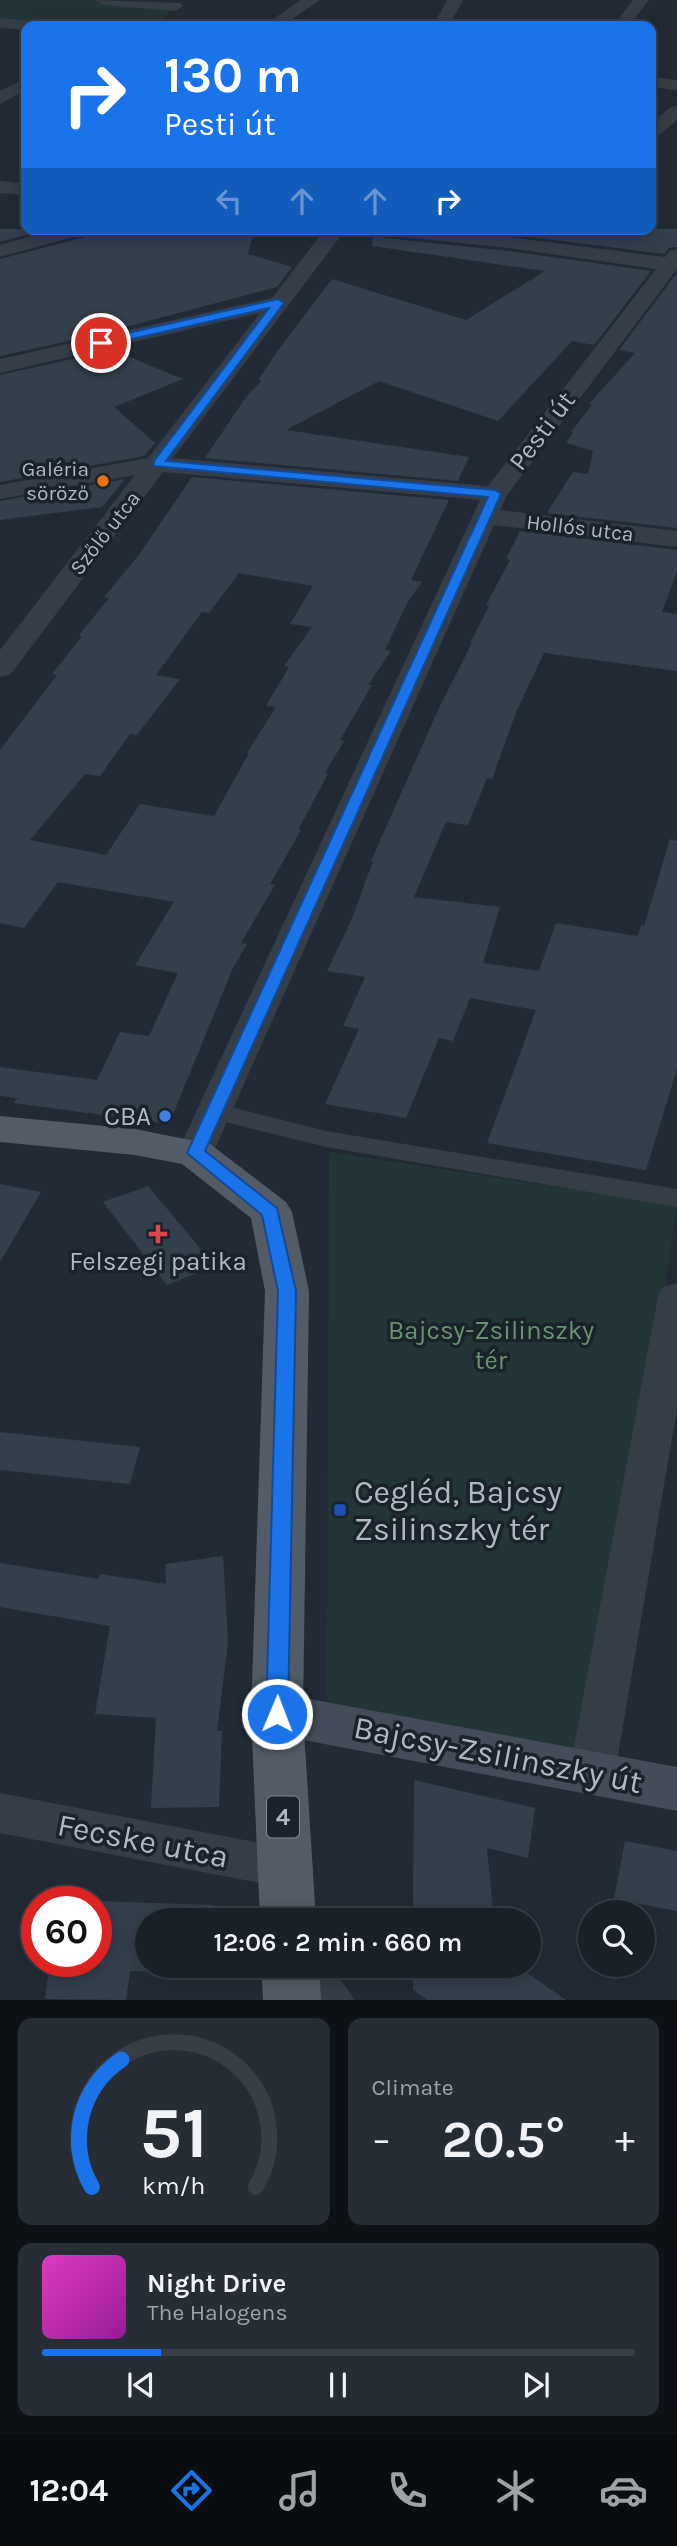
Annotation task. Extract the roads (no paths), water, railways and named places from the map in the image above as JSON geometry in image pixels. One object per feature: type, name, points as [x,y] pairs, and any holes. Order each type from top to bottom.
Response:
[{"type":"main road","name":"4","points":[[0,1129],[135,1142],[195,1153],[271,1212],[287,1291],[277,1714],[287,1894]]},
{"type":"main road","name":"Bajcsy-Zsilinszky út","points":[[277,1714],[677,1789]]},
{"type":"street","points":[[103,0],[178,3]]},
{"type":"street","points":[[279,21],[312,0]]},
{"type":"street","points":[[444,21],[455,0]]},
{"type":"street","points":[[625,21],[641,0]]},
{"type":"street","points":[[162,21],[178,3]]},
{"type":"street","points":[[0,23],[21,25]]},
{"type":"street","points":[[656,83],[677,85]]},
{"type":"street","points":[[0,99],[21,86]]},
{"type":"street","points":[[656,127],[677,111]]},
{"type":"street","points":[[0,187],[21,189]]},
{"type":"street","points":[[0,251],[60,235]]},
{"type":"street","name":"Szőlő utca","points":[[0,669],[331,235]]},
{"type":"street","points":[[498,235],[673,260]]},
{"type":"street","name":"Pesti út","points":[[195,1153],[489,505],[673,260]]},
{"type":"street","points":[[0,366],[278,303]]},
{"type":"street","name":"Hollós utca","points":[[0,492],[158,464],[489,505],[677,539]]},
{"type":"street","points":[[214,1111],[261,1120],[291,1132],[314,1137],[677,1198]]},
{"type":"street","points":[[592,1773],[677,1296]]},
{"type":"street","name":"Fecske utca","points":[[0,1814],[287,1894]]},
{"type":"place","name":"Galéria söröző","points":[[103,481]]},
{"type":"place","name":"CBA","points":[[165,1116]]},
{"type":"place","name":"Felszegi patika","points":[[158,1234]]},
{"type":"place","name":"Cegléd, Bajcsy Zsilinszky tér","points":[[340,1510]]},
{"type":"park label","name":"Bajcsy-Zsilinszky tér","points":[[491,1345]]}]
